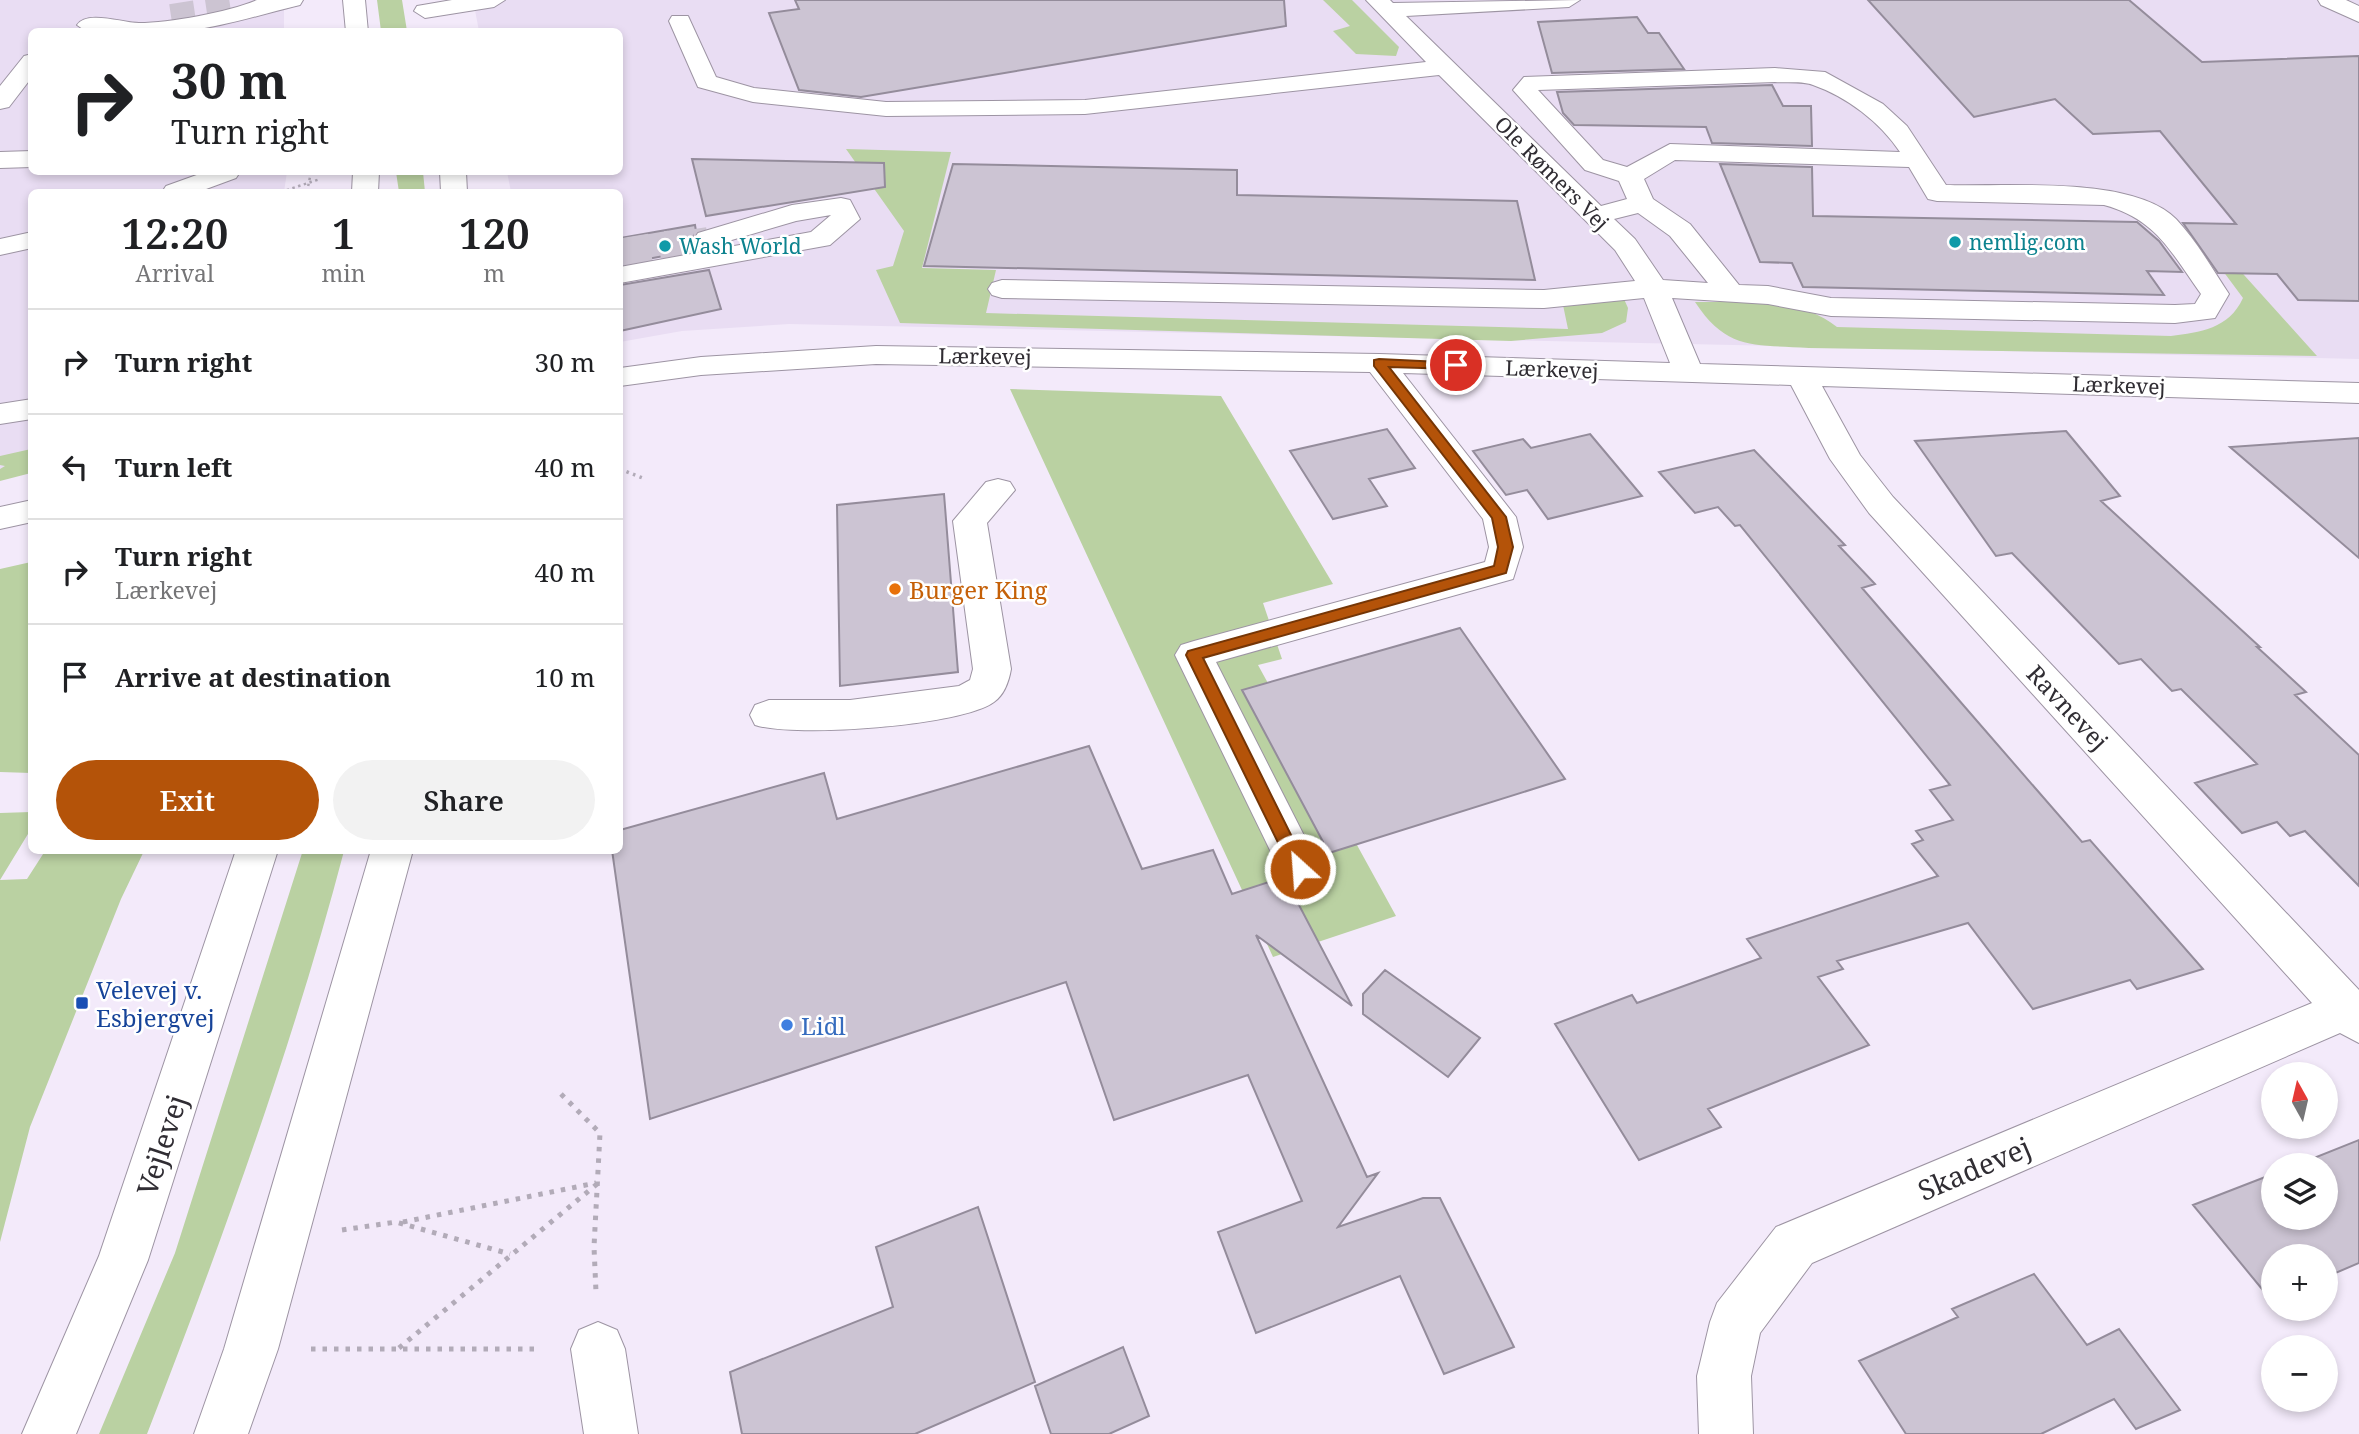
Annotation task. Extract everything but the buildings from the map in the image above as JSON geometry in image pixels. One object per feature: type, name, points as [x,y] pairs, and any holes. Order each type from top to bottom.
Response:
[{"type":"street","points":[[237,6],[292,0]]},
{"type":"street","points":[[354,0],[357,28]]},
{"type":"street","points":[[426,14],[494,0]]},
{"type":"street","points":[[1382,5],[1569,0]]},
{"type":"street","points":[[2329,0],[2359,15]]},
{"type":"street","points":[[154,28],[243,14],[266,2]]},
{"type":"street","points":[[86,28],[111,4],[117,15],[125,20],[171,16]]},
{"type":"street","name":"Ole Rømers Vej","points":[[1382,5],[1625,245],[1654,288],[1689,373]]},
{"type":"street","points":[[680,21],[706,82],[753,95],[886,109],[1085,107],[1445,67]]},
{"type":"street","points":[[0,102],[15,66]]},
{"type":"street","points":[[1002,289],[1544,299],[1654,288],[1768,295],[1831,307],[2175,314],[2205,312],[2215,294],[2166,225],[2140,206],[2105,197],[1937,193],[1898,131],[1874,109],[1818,77],[1774,75],[1532,82],[1467,89]]},
{"type":"street","points":[[1532,82],[1525,90],[1594,165],[1630,176],[1670,152],[1918,160]]},
{"type":"street","points":[[0,127],[28,101]]},
{"type":"street","points":[[0,160],[28,159]]},
{"type":"street","points":[[183,189],[219,175]]},
{"type":"street","points":[[1630,176],[1642,203],[1680,230],[1731,293]]},
{"type":"street","points":[[1595,216],[1642,203]]},
{"type":"street","points":[[623,274],[820,239],[846,219],[841,206],[792,213],[708,239]]},
{"type":"street","points":[[0,224],[28,219]]},
{"type":"street","points":[[0,247],[28,241]]},
{"type":"street","name":"Lærkevej","points":[[623,377],[701,366],[876,355],[1379,363],[2359,393]]},
{"type":"street","points":[[1300,869],[1194,655],[1501,570],[1506,547],[1499,517],[1379,363]]},
{"type":"street","name":"Ravnevej","points":[[1801,375],[1846,459],[1881,505],[2353,1016]]},
{"type":"street","points":[[0,397],[28,392]]},
{"type":"street","points":[[0,414],[28,410]]},
{"type":"street","points":[[769,715],[850,715],[962,700],[985,688],[991,682],[992,669],[970,521],[998,490]]},
{"type":"street","points":[[0,518],[28,512]]},
{"type":"street","name":"Vejlevej","points":[[50,1434],[123,1260],[256,854]]},
{"type":"street","points":[[221,1434],[251,1349],[391,854]]},
{"type":"street","name":"Skadevej","points":[[1726,1434],[1724,1376],[1736,1322],[1794,1245],[2353,1016]]},
{"type":"street","points":[[598,1349],[611,1434]]},
{"type":"path","points":[[308,189],[310,175]]},
{"type":"path","points":[[291,189],[321,179]]},
{"type":"path","points":[[623,470],[645,479]]},
{"type":"path","points":[[561,1094],[600,1133],[594,1247]]},
{"type":"path","points":[[283,1238],[400,1223],[597,1183]]},
{"type":"path","points":[[397,1349],[597,1183]]},
{"type":"path","points":[[400,1223],[511,1255]]},
{"type":"path","points":[[251,1349],[598,1349]]},
{"type":"shaded area","points":[[0,0],[284,0],[284,28],[28,28],[28,175],[287,175],[284,189],[28,189],[28,467],[0,473]]},
{"type":"shaded area","points":[[473,0],[2359,0],[2359,359],[789,324],[682,331],[623,341],[623,189],[510,189],[508,175],[623,175],[623,28],[478,28]]},
{"type":"green space","points":[[377,0],[402,0],[407,28],[381,28]]},
{"type":"green space","points":[[1323,0],[1352,0],[1399,47],[1396,56],[1356,54],[1333,31],[1350,26]]},
{"type":"green space","points":[[846,149],[951,152],[922,268],[996,270],[986,313],[1568,329],[1563,305],[1624,299],[1628,308],[1626,322],[1602,333],[1511,341],[900,323],[876,270],[893,266],[904,231]]},
{"type":"green space","points":[[396,175],[423,175],[425,189],[399,189]]},
{"type":"green space","points":[[2208,235],[2317,356],[1758,345],[1731,337],[1719,330],[1695,302],[1750,302],[1787,306],[1822,317],[1837,327],[2171,336],[2222,323],[2243,298],[2197,236]]},
{"type":"green space","points":[[1010,389],[1221,396],[1333,584],[1263,603],[1282,659],[1258,665],[1396,916],[1273,957]]},
{"type":"green space","points":[[28,450],[28,474],[0,481],[0,469],[5,466],[0,465],[0,456]]},
{"type":"green space","points":[[28,563],[28,773],[0,772],[0,569]]},
{"type":"green space","points":[[28,812],[28,834],[0,880],[0,813]]},
{"type":"green space","points":[[43,854],[143,854],[121,899],[30,1127],[0,1242],[0,880],[27,879]]},
{"type":"green space","points":[[302,854],[343,854],[302,999],[254,1145],[147,1434],[99,1434],[175,1253]]},
{"type":"tunnel","points":[[171,16],[238,6]]},
{"type":"tunnel","points":[[659,247],[708,239]]},
{"type":"tunnel","points":[[623,254],[670,246]]},
{"type":"place","name":"nemlig.com","points":[[1955,242]]},
{"type":"place","name":"Wash World","points":[[665,246]]},
{"type":"place","name":"Burger King","points":[[895,589]]},
{"type":"place","name":"Velevej v. Esbjergvej","points":[[82,1003]]},
{"type":"place","name":"Lidl","points":[[787,1025]]},
{"type":"route","points":[[1300,869],[1194,655],[1501,570],[1506,547],[1499,517],[1379,363],[1456,365]]}]
